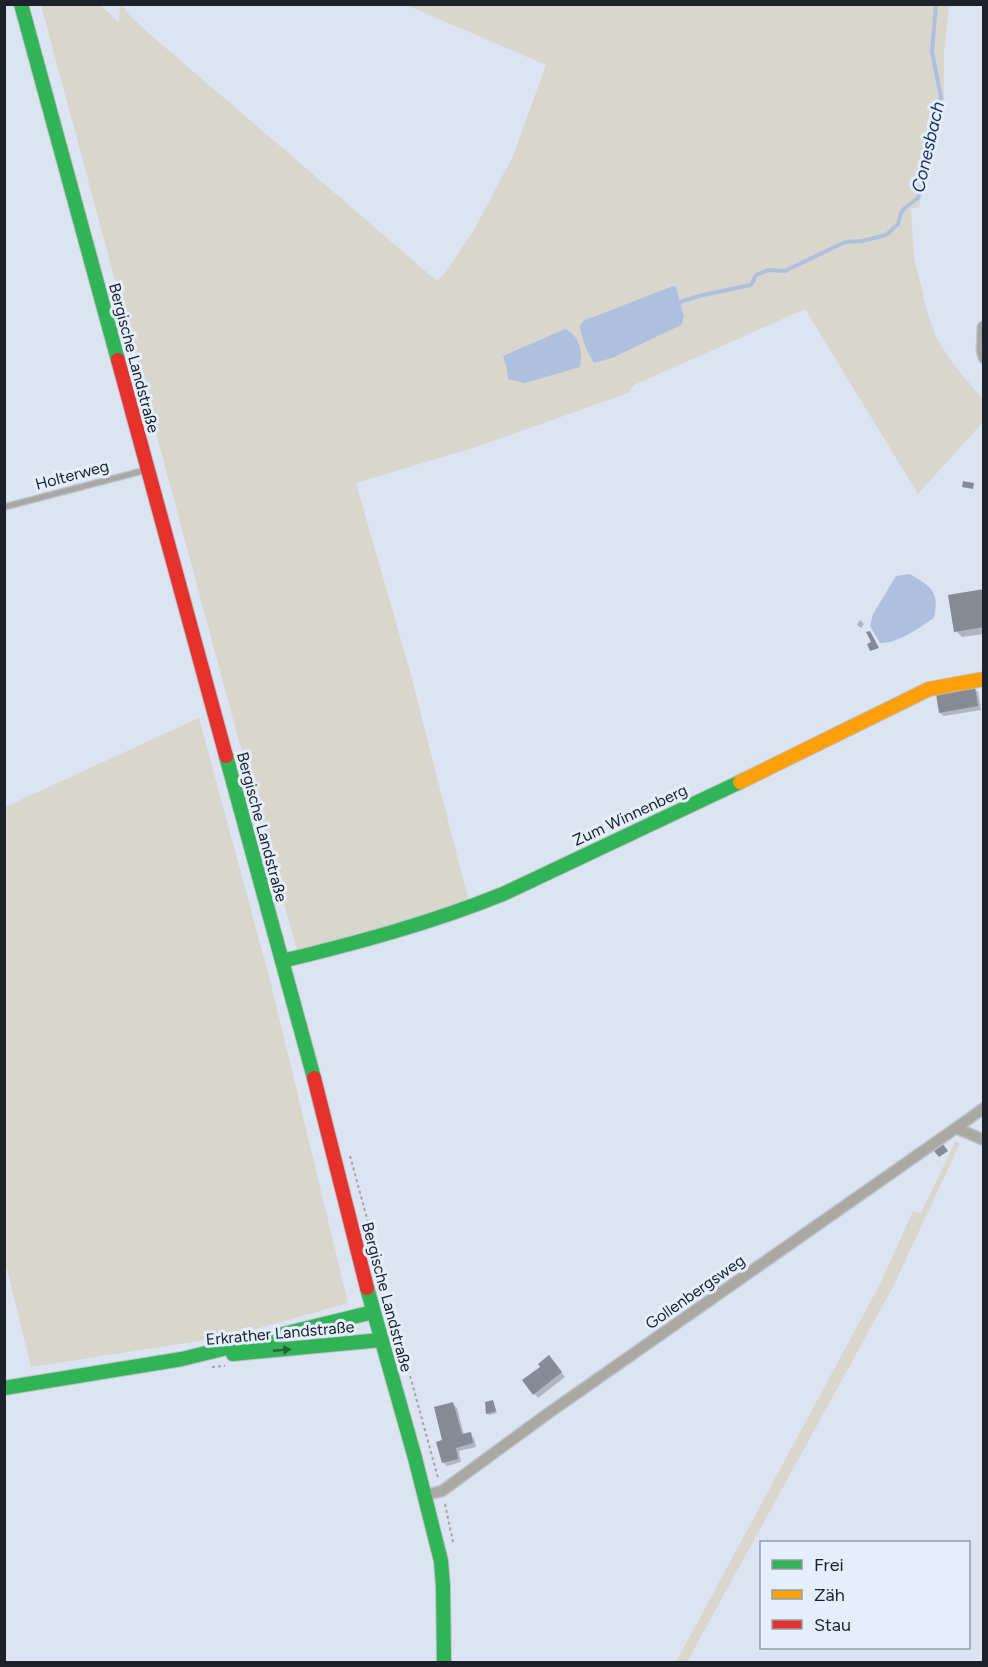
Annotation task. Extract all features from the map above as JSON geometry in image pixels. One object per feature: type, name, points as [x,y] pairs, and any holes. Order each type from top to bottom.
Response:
[{"type":"main road","name":"Bergische Landstraße","points":[[21,4],[321,1104],[381,1340],[425,1495],[441,1561],[444,1662]]},
{"type":"main road","name":"Zum Winnenberg","points":[[282,962],[370,939],[469,908],[756,774],[929,689],[984,679]]},
{"type":"main road","name":"Erkrather Landstraße","points":[[182,1359],[374,1312]]},
{"type":"main road","name":"Erkrather Landstraße","points":[[4,1388],[182,1359],[381,1340]]},
{"type":"street","points":[[983,327],[984,358]]},
{"type":"street","name":"Gollenbergsweg","points":[[425,1495],[441,1491],[984,1108]]},
{"type":"street","points":[[956,1128],[984,1140]]},
{"type":"lane","name":"Holterweg","points":[[4,507],[147,469]]},
{"type":"shaded area","points":[[41,5],[100,5],[119,22],[120,5],[122,5],[130,16],[153,37],[437,281],[446,272],[475,228],[513,156],[546,65],[406,5],[949,5],[944,53],[944,99],[919,207],[911,209],[914,256],[927,312],[937,339],[953,364],[983,399],[983,422],[918,494],[805,309],[634,385],[628,393],[479,446],[356,483],[409,668],[469,902],[297,950]]},
{"type":"shaded area","points":[[199,718],[271,984],[348,1303],[231,1336],[31,1367],[4,1257],[5,807]]},
{"type":"shaded area","points":[[955,1142],[960,1143],[894,1285],[687,1662],[676,1662],[880,1284],[913,1211],[921,1213]]},
{"type":"shaded area","points":[[353,1325],[360,1329],[348,1331],[349,1337],[280,1345],[279,1342]]},
{"type":"water","points":[[673,286],[676,287],[684,317],[681,325],[612,358],[594,363],[582,336],[580,326],[583,321]]},
{"type":"water","points":[[565,329],[574,336],[579,345],[580,367],[525,383],[508,379],[503,356]]},
{"type":"water","points":[[910,574],[928,587],[935,596],[934,618],[901,638],[880,643],[870,626],[873,614],[896,576]]},
{"type":"building","points":[[963,481],[974,483],[973,489],[962,487]]},
{"type":"building","points":[[984,589],[984,627],[954,632],[948,595]]},
{"type":"building","points":[[870,631],[879,648],[870,651],[867,644],[871,642],[866,632]]},
{"type":"building","points":[[975,687],[978,706],[939,713],[936,694]]},
{"type":"building","points":[[943,1144],[948,1151],[939,1157],[934,1151]]},
{"type":"building","points":[[549,1355],[562,1372],[533,1395],[522,1380],[540,1367],[538,1364]]},
{"type":"building","points":[[493,1400],[496,1411],[486,1414],[485,1402]]},
{"type":"building","points":[[453,1402],[462,1434],[471,1432],[473,1443],[456,1448],[458,1459],[442,1463],[436,1442],[442,1440],[434,1407]]},
{"type":"waterway","name":"Conesbach","points":[[680,302],[751,285],[756,275],[768,270],[785,271],[845,242],[862,241],[886,235],[898,224],[901,213],[918,198],[925,175],[923,160],[941,97],[932,52],[936,4]]},
{"type":"traffic: fast","points":[[21,4],[118,360]]},
{"type":"traffic: fast","points":[[226,756],[314,1078]]},
{"type":"traffic: fast","points":[[282,961],[394,932],[503,894],[740,782]]},
{"type":"traffic: fast","points":[[367,1288],[415,1458],[441,1561],[444,1662]]},
{"type":"traffic: fast","points":[[4,1388],[182,1359],[373,1312]]},
{"type":"traffic: fast","points":[[233,1354],[381,1340]]},
{"type":"traffic: slow","points":[[740,782],[929,689],[984,679]]},
{"type":"traffic: jam","points":[[118,360],[226,756]]},
{"type":"traffic: jam","points":[[314,1078],[367,1288]]}]
